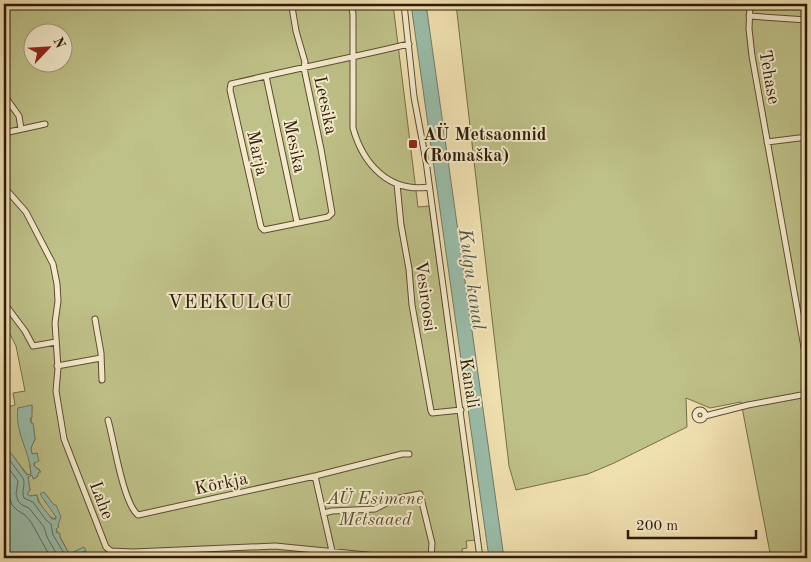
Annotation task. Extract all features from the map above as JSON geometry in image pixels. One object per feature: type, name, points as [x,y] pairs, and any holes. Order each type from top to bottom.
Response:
[{"type":"street","name":"Leesika","points":[[289,4],[292,7],[296,31],[305,62],[304,68],[332,213],[328,217],[304,223],[297,222]]},
{"type":"street","points":[[351,4],[353,14],[353,128],[357,142],[375,171],[397,184],[412,187],[429,187]]},
{"type":"street","name":"Kanali","points":[[404,4],[414,97],[426,161],[480,558]]},
{"type":"street","name":"Tehase","points":[[750,4],[750,44],[807,364]]},
{"type":"street","points":[[749,16],[807,20]]},
{"type":"street","points":[[266,76],[409,44]]},
{"type":"street","name":"Marja","points":[[266,76],[231,84],[230,90],[260,227],[264,230],[292,225],[297,222]]},
{"type":"street","name":"Mesika","points":[[266,76],[297,222]]},
{"type":"street","points":[[4,95],[19,116],[20,129]]},
{"type":"street","points":[[4,133],[45,124]]},
{"type":"street","points":[[767,142],[807,136]]},
{"type":"street","name":"Vesiroosi","points":[[397,184],[412,304],[430,411],[437,413],[461,410]]},
{"type":"street","name":"Lahe","points":[[4,187],[26,212],[52,264],[57,284],[58,301],[55,322],[58,366],[56,391],[64,439],[106,547],[111,551],[133,552],[276,546],[332,550],[396,558]]},
{"type":"street","points":[[4,303],[25,331],[33,346],[56,342]]},
{"type":"street","points":[[95,319],[101,358],[102,380]]},
{"type":"street","points":[[58,366],[101,358]]},
{"type":"street","points":[[704,416],[748,405],[807,394]]},
{"type":"street","name":"Kõrkja","points":[[108,420],[126,494],[130,506],[138,515],[315,476],[402,454],[409,454]]},
{"type":"street","points":[[315,476],[332,550]]},
{"type":"street","points":[[324,513],[375,509],[394,499],[420,494],[432,543],[431,558]]},
{"type":"street","points":[[133,552],[135,558]]},
{"type":"green space","name":"AÜ Esimene Metsaaed","points":[[4,4],[393,4],[418,207],[429,206],[476,540],[466,541],[467,548],[462,549],[463,558],[72,558],[72,556],[85,551],[84,548],[69,554],[56,529],[58,525],[54,506],[44,492],[45,502],[56,517],[55,519],[44,510],[37,495],[30,496],[27,494],[30,490],[28,477],[32,475],[34,479],[40,470],[34,466],[37,453],[32,454],[31,448],[35,439],[33,424],[31,424],[32,406],[18,408],[20,432],[28,453],[31,474],[28,475],[4,446],[4,429],[10,426],[4,408],[15,405],[13,393],[25,391],[16,346],[4,322]]},
{"type":"green space","points":[[456,4],[807,4],[807,558],[771,558],[741,402],[710,408],[686,398],[687,427],[588,474],[516,490],[509,466]]},
{"type":"water","points":[[411,4],[426,4],[504,558],[489,558]]},
{"type":"water","points":[[32,405],[32,418],[30,418],[31,423],[33,423],[35,439],[31,448],[32,454],[37,453],[39,461],[34,463],[34,466],[41,472],[33,479],[32,475],[28,477],[30,490],[27,494],[30,496],[37,495],[38,501],[52,519],[56,519],[56,517],[40,494],[44,492],[56,505],[61,517],[59,527],[56,529],[57,533],[60,533],[60,537],[69,554],[84,547],[86,551],[72,556],[73,558],[4,558],[4,446],[14,456],[27,475],[31,474],[17,416],[18,408]]},
{"type":"place","name":"AÜ Metsaonnid (Romaška)","points":[[413,144]]},
{"type":"district","name":"VEEKULGU","points":[[230,301]]},
{"type":"water label","name":"Kulgu kanal","points":[[473,279]]}]
